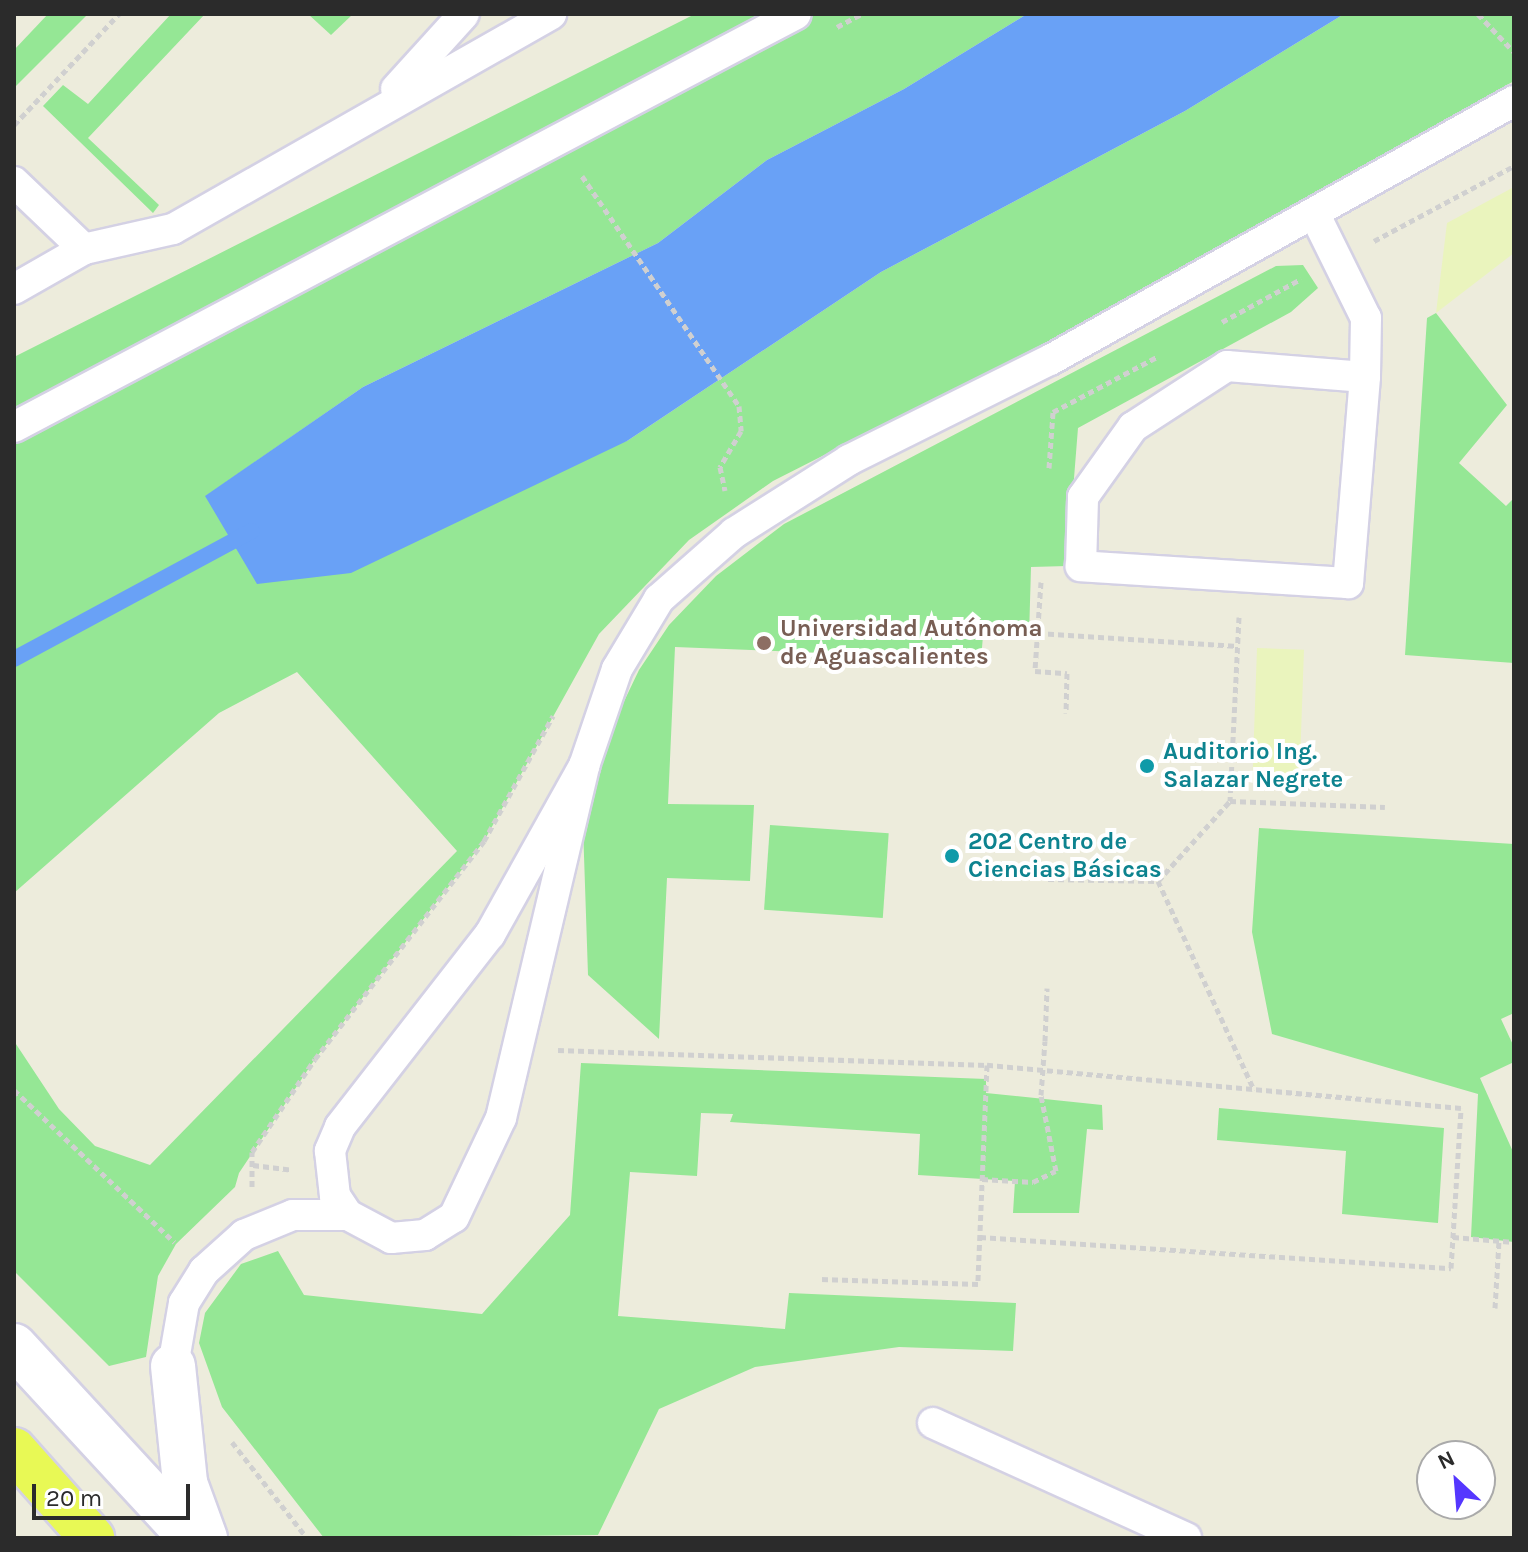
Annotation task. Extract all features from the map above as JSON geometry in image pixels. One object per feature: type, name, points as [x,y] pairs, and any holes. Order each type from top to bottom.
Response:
[{"type":"main road","points":[[14,1450],[92,1538]]},
{"type":"street","points":[[14,1346],[191,1538]]},
{"type":"street","points":[[173,1366],[185,1483],[205,1538]]},
{"type":"lane","points":[[382,106],[464,14]]},
{"type":"lane","points":[[14,289],[84,249],[173,229],[382,106],[551,14]]},
{"type":"lane","points":[[14,427],[796,14]]},
{"type":"lane","points":[[584,766],[490,934],[340,1127],[329,1173],[335,1196],[348,1215],[391,1238],[425,1235],[454,1217],[501,1118],[584,766],[617,669],[659,599],[734,533],[849,460],[1050,360],[1514,101]]},
{"type":"lane","points":[[14,182],[84,249]]},
{"type":"lane","points":[[1314,213],[1366,318],[1365,377],[1348,583],[1081,566],[1083,497],[1133,427],[1227,366],[1365,377]]},
{"type":"lane","points":[[490,934],[520,932],[541,944]]},
{"type":"lane","points":[[173,1366],[184,1303],[204,1271],[256,1230],[293,1215],[348,1215]]},
{"type":"lane","points":[[933,1423],[1186,1538]]},
{"type":"path","points":[[14,125],[119,14]]},
{"type":"path","points":[[1478,14],[1514,52]]},
{"type":"path","points":[[578,171],[739,406],[741,431],[720,467],[719,481],[728,494]]},
{"type":"path","points":[[1048,879],[1158,881],[1230,801],[1241,576]]},
{"type":"path","points":[[1038,633],[1238,646]]},
{"type":"path","points":[[250,1197],[252,1152],[315,1059],[484,841],[560,703]]},
{"type":"path","points":[[1230,801],[1385,807]]},
{"type":"path","points":[[1158,881],[1254,1090]]},
{"type":"path","points":[[982,1179],[1033,1182],[1056,1171],[1041,1095],[1047,988]]},
{"type":"path","points":[[517,1049],[987,1065],[1461,1108],[1451,1268],[980,1237]]},
{"type":"path","points":[[820,1279],[978,1284],[987,1065]]},
{"type":"path","points":[[14,1090],[204,1271]]},
{"type":"path","points":[[1453,1237],[1514,1242]]},
{"type":"path","points":[[1495,1308],[1499,1240]]},
{"type":"green space","points":[[48,14],[88,14],[16,86],[14,50]]},
{"type":"green space","points":[[171,14],[205,14],[88,138],[159,205],[153,213],[43,106],[63,85],[88,104]]},
{"type":"green space","points":[[308,14],[353,14],[331,35]]},
{"type":"green space","points":[[695,14],[1027,14],[904,89],[767,160],[658,243],[363,387],[206,496],[627,441],[881,272],[1185,111],[1344,14],[1514,14],[1514,81],[1116,307],[773,481],[689,540],[599,634],[484,841],[315,1059],[239,1173],[235,1187],[176,1244],[158,1276],[146,1357],[109,1366],[14,1271],[14,1041],[59,1109],[95,1146],[150,1165],[457,851],[297,672],[219,713],[14,893],[14,357]]},
{"type":"green space","points":[[1303,265],[1318,288],[1291,312],[1078,428],[1067,566],[1031,567],[1029,637],[983,636],[981,659],[675,647],[668,804],[754,805],[750,881],[667,878],[659,1039],[588,975],[583,826],[606,739],[639,670],[669,625],[716,576],[784,524],[1276,266]]},
{"type":"green space","points":[[1436,313],[1507,405],[1459,463],[1506,506],[1514,498],[1514,663],[1405,655],[1427,318]]},
{"type":"green space","points":[[770,825],[889,833],[883,918],[764,910]]},
{"type":"green space","points":[[1259,828],[1514,844],[1514,1013],[1501,1019],[1514,1047],[1514,1062],[1480,1078],[1514,1154],[1514,1242],[1471,1237],[1478,1094],[1272,1034],[1252,932]]},
{"type":"green space","points":[[581,1063],[986,1079],[986,1093],[1102,1105],[1103,1130],[1087,1129],[1079,1213],[1013,1213],[1015,1181],[918,1175],[920,1134],[730,1122],[733,1114],[701,1113],[697,1176],[630,1172],[618,1316],[785,1329],[789,1293],[1016,1303],[1013,1351],[899,1347],[755,1367],[659,1409],[598,1535],[324,1538],[222,1407],[199,1343],[205,1313],[241,1264],[278,1251],[304,1295],[482,1314],[570,1215]]},
{"type":"green space","points":[[1219,1108],[1444,1128],[1438,1223],[1342,1214],[1346,1151],[1217,1140]]},
{"type":"sand","points":[[1514,187],[1514,253],[1436,313],[1447,223]]},
{"type":"sand","points":[[1257,648],[1304,650],[1299,784],[1252,782]]},
{"type":"water","points":[[1027,14],[1344,14],[1185,111],[881,272],[627,441],[351,573],[257,584],[205,496],[363,387],[658,243],[767,160],[904,89]]},
{"type":"waterway","points":[[14,659],[252,531]]},
{"type":"place","name":"Universidad Autónoma de Aguascalientes","points":[[764,643]]},
{"type":"place","name":"Auditorio Ing. Salazar Negrete","points":[[1147,766]]},
{"type":"place","name":"202 Centro de Ciencias Básicas","points":[[952,856]]}]
